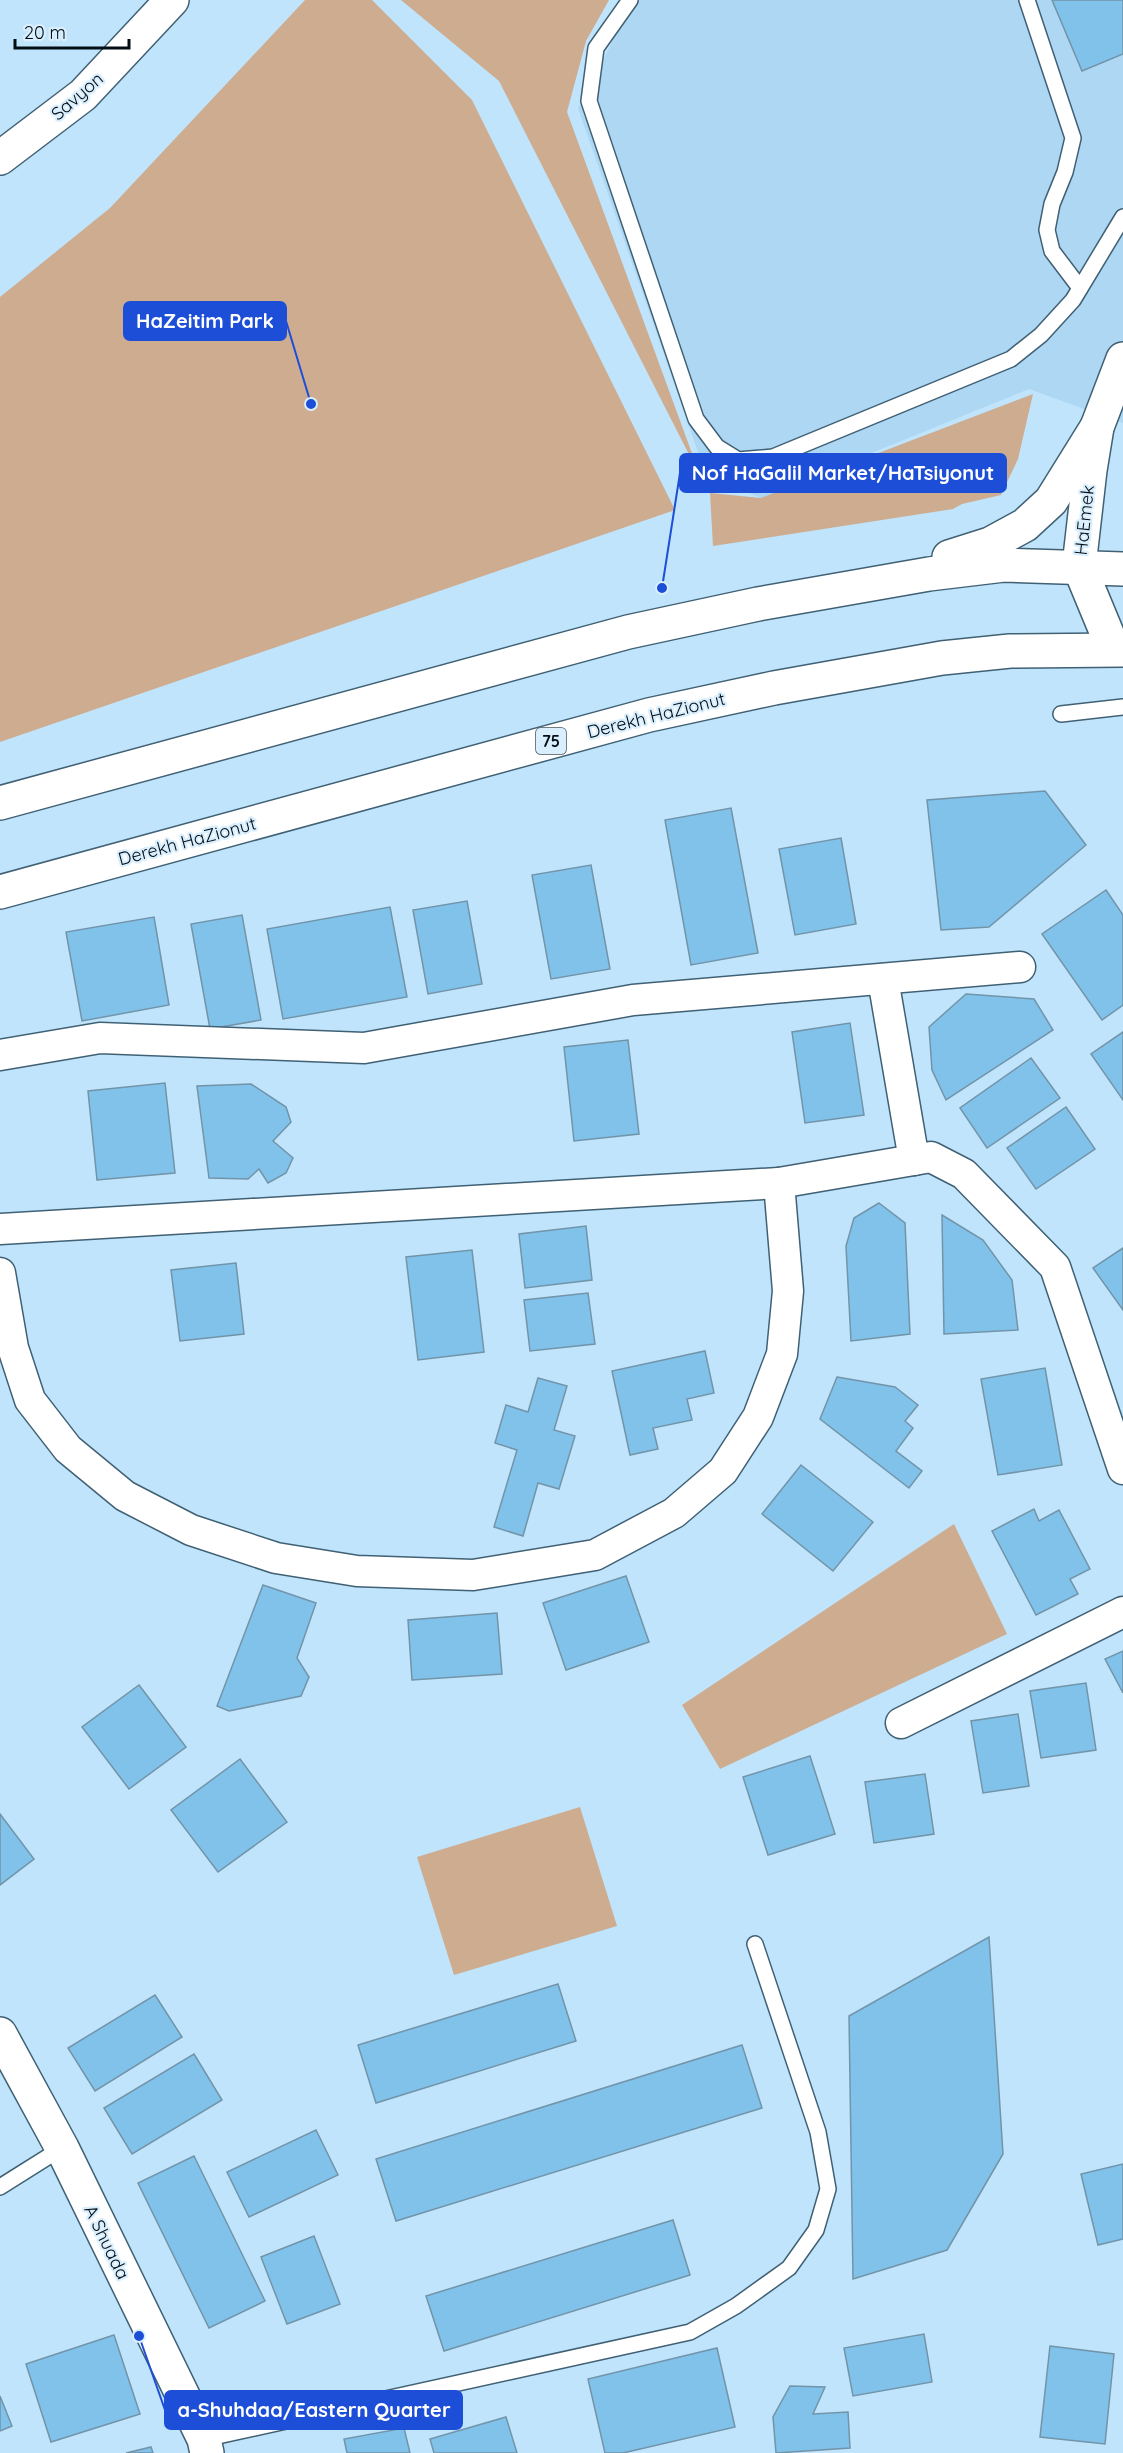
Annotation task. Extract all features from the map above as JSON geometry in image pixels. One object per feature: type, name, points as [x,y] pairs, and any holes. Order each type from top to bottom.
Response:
[{"type":"main road","name":"Savyon","points":[[0,158],[83,95],[172,0]]},
{"type":"main road","name":"HaEmek","points":[[1120,638],[1079,566],[1089,470],[1097,427],[1123,359]]},
{"type":"main road","points":[[845,588],[990,544],[1025,525],[1051,501],[1097,427]]},
{"type":"main road","points":[[0,803],[628,632],[845,588],[929,574],[1004,565],[1123,569]]},
{"type":"main road","name":"Derekh HaZionut","points":[[0,892],[649,715],[774,688],[942,658],[1120,638]]},
{"type":"main road","name":"A Shuada","points":[[0,2034],[62,2148],[206,2446]]},
{"type":"street","points":[[0,1055],[100,1038],[364,1048],[633,1000],[1020,968]]},
{"type":"street","points":[[883,979],[914,1160]]},
{"type":"street","points":[[0,1229],[779,1183],[931,1157],[964,1174],[1055,1267],[1123,1468]]},
{"type":"street","points":[[0,1273],[13,1348],[30,1400],[68,1449],[125,1497],[191,1530],[276,1558],[357,1571],[473,1575],[595,1555],[674,1513],[723,1471],[758,1417],[782,1354],[788,1291],[779,1183]]},
{"type":"street","points":[[901,1723],[1123,1612]]},
{"type":"lane","points":[[630,0],[596,48],[589,101],[696,419],[717,447],[738,460],[772,456],[1011,359],[1041,335],[1073,300],[1123,217]]},
{"type":"lane","points":[[1027,0],[1072,138],[1065,172],[1052,204],[1047,230],[1052,251],[1080,288]]},
{"type":"lane","points":[[1061,714],[1123,707]]},
{"type":"lane","points":[[206,2446],[690,2332],[736,2306],[789,2268],[816,2230],[828,2189],[818,2132],[755,1944]]},
{"type":"lane","points":[[0,2187],[62,2148]]},
{"type":"shaded area","points":[[305,0],[372,0],[472,100],[675,510],[0,742],[0,297],[110,208]]},
{"type":"shaded area","points":[[401,0],[609,0],[586,41],[567,112],[701,478],[499,81]]},
{"type":"shaded area","points":[[634,0],[1123,0],[1123,423],[1029,389],[761,498],[706,475],[578,108]]},
{"type":"shaded area","points":[[1033,394],[1018,459],[1001,495],[962,504],[953,509],[713,546],[710,493],[761,498]]},
{"type":"shaded area","points":[[954,1524],[1007,1634],[720,1769],[682,1705]]},
{"type":"shaded area","points":[[580,1807],[617,1926],[454,1975],[417,1857]]},
{"type":"building","points":[[1052,0],[1123,0],[1123,54],[1082,71]]},
{"type":"building","points":[[1045,791],[1086,845],[989,927],[941,930],[927,800]]},
{"type":"building","points":[[731,808],[758,953],[691,965],[665,820]]},
{"type":"building","points":[[841,838],[856,924],[795,935],[779,849]]},
{"type":"building","points":[[591,865],[610,969],[551,979],[532,875]]},
{"type":"building","points":[[1106,890],[1123,915],[1123,1005],[1102,1020],[1042,934]]},
{"type":"building","points":[[467,901],[482,984],[428,994],[413,910]]},
{"type":"building","points":[[390,907],[407,997],[283,1019],[267,929]]},
{"type":"building","points":[[242,915],[261,1020],[210,1029],[191,924]]},
{"type":"building","points":[[154,917],[169,1005],[82,1021],[66,932]]},
{"type":"building","points":[[966,994],[1034,999],[1053,1030],[946,1100],[932,1070],[929,1027]]},
{"type":"building","points":[[850,1023],[864,1115],[805,1123],[792,1032]]},
{"type":"building","points":[[1123,1032],[1123,1100],[1091,1054]]},
{"type":"building","points":[[628,1040],[639,1134],[574,1141],[564,1047]]},
{"type":"building","points":[[1031,1058],[1060,1098],[987,1148],[960,1108]]},
{"type":"building","points":[[165,1083],[175,1173],[97,1180],[88,1091]]},
{"type":"building","points":[[251,1084],[286,1107],[291,1122],[273,1141],[293,1158],[286,1173],[268,1183],[259,1169],[248,1179],[209,1178],[197,1086]]},
{"type":"building","points":[[1066,1107],[1095,1149],[1036,1189],[1007,1148]]},
{"type":"building","points":[[879,1203],[905,1223],[910,1334],[851,1341],[846,1246],[854,1218]]},
{"type":"building","points":[[942,1215],[983,1240],[1012,1280],[1018,1330],[944,1334]]},
{"type":"building","points":[[586,1226],[592,1280],[525,1288],[519,1234]]},
{"type":"building","points":[[1123,1248],[1123,1310],[1093,1268]]},
{"type":"building","points":[[472,1250],[484,1352],[418,1360],[406,1257]]},
{"type":"building","points":[[236,1263],[244,1334],[180,1341],[171,1270]]},
{"type":"building","points":[[588,1293],[595,1344],[530,1351],[524,1300]]},
{"type":"building","points":[[705,1351],[714,1393],[687,1399],[692,1420],[653,1428],[658,1449],[630,1455],[612,1371]]},
{"type":"building","points":[[1045,1368],[1062,1465],[998,1475],[981,1379]]},
{"type":"building","points":[[837,1377],[895,1387],[918,1405],[905,1421],[913,1428],[896,1451],[922,1471],[909,1488],[820,1419]]},
{"type":"building","points":[[538,1378],[567,1386],[554,1430],[575,1436],[559,1489],[538,1483],[523,1536],[494,1527],[517,1450],[495,1443],[506,1405],[528,1412]]},
{"type":"building","points":[[801,1465],[873,1522],[833,1571],[762,1514]]},
{"type":"building","points":[[1034,1509],[1039,1521],[1059,1510],[1090,1569],[1070,1579],[1078,1594],[1036,1615],[992,1531]]},
{"type":"building","points":[[626,1576],[649,1642],[566,1670],[543,1603]]},
{"type":"building","points":[[263,1585],[316,1603],[297,1658],[309,1677],[301,1696],[229,1711],[217,1706]]},
{"type":"building","points":[[497,1613],[502,1674],[412,1680],[408,1620]]},
{"type":"building","points":[[1123,1651],[1123,1693],[1105,1659]]},
{"type":"building","points":[[1086,1683],[1096,1750],[1041,1758],[1030,1691]]},
{"type":"building","points":[[139,1685],[186,1747],[129,1789],[82,1727]]},
{"type":"building","points":[[1018,1714],[1029,1786],[983,1793],[971,1721]]},
{"type":"building","points":[[810,1756],[835,1834],[768,1855],[743,1777]]},
{"type":"building","points":[[240,1759],[287,1822],[218,1872],[171,1810]]},
{"type":"building","points":[[925,1774],[934,1834],[874,1843],[865,1782]]},
{"type":"building","points":[[0,1814],[34,1859],[0,1885]]},
{"type":"building","points":[[989,1937],[1003,2154],[947,2250],[853,2279],[849,2016]]},
{"type":"building","points":[[558,1984],[576,2041],[376,2103],[358,2045]]},
{"type":"building","points":[[155,1995],[182,2037],[95,2091],[68,2048]]},
{"type":"building","points":[[742,2045],[762,2108],[396,2221],[376,2159]]},
{"type":"building","points":[[194,2054],[222,2100],[132,2154],[104,2108]]},
{"type":"building","points":[[316,2130],[338,2175],[249,2217],[227,2172]]},
{"type":"building","points":[[194,2156],[265,2301],[209,2328],[138,2183]]},
{"type":"building","points":[[1123,2164],[1123,2239],[1098,2245],[1081,2174]]},
{"type":"building","points":[[673,2220],[690,2275],[444,2351],[426,2296]]},
{"type":"building","points":[[314,2236],[340,2304],[287,2324],[261,2257]]},
{"type":"building","points":[[924,2334],[932,2382],[853,2396],[844,2348]]},
{"type":"building","points":[[114,2335],[140,2414],[51,2442],[26,2364]]},
{"type":"building","points":[[1050,2346],[1114,2354],[1105,2444],[1040,2437]]},
{"type":"building","points":[[717,2348],[735,2427],[623,2453],[605,2453],[588,2379]]},
{"type":"building","points":[[790,2386],[825,2387],[813,2414],[848,2412],[850,2448],[776,2453],[773,2417]]},
{"type":"building","points":[[0,2396],[12,2426],[0,2431]]},
{"type":"building","points":[[506,2417],[517,2453],[434,2453],[430,2439]]},
{"type":"building","points":[[404,2428],[410,2453],[347,2453],[344,2439]]},
{"type":"building","points":[[151,2447],[153,2453],[126,2453]]},
{"type":"place","name":"HaZeitim Park","points":[[311,404]]},
{"type":"place","name":"Nof HaGalil Market/HaTsiyonut","points":[[662,588]]},
{"type":"place","name":"a-Shuhdaa/Eastern Quarter","points":[[139,2336]]}]
